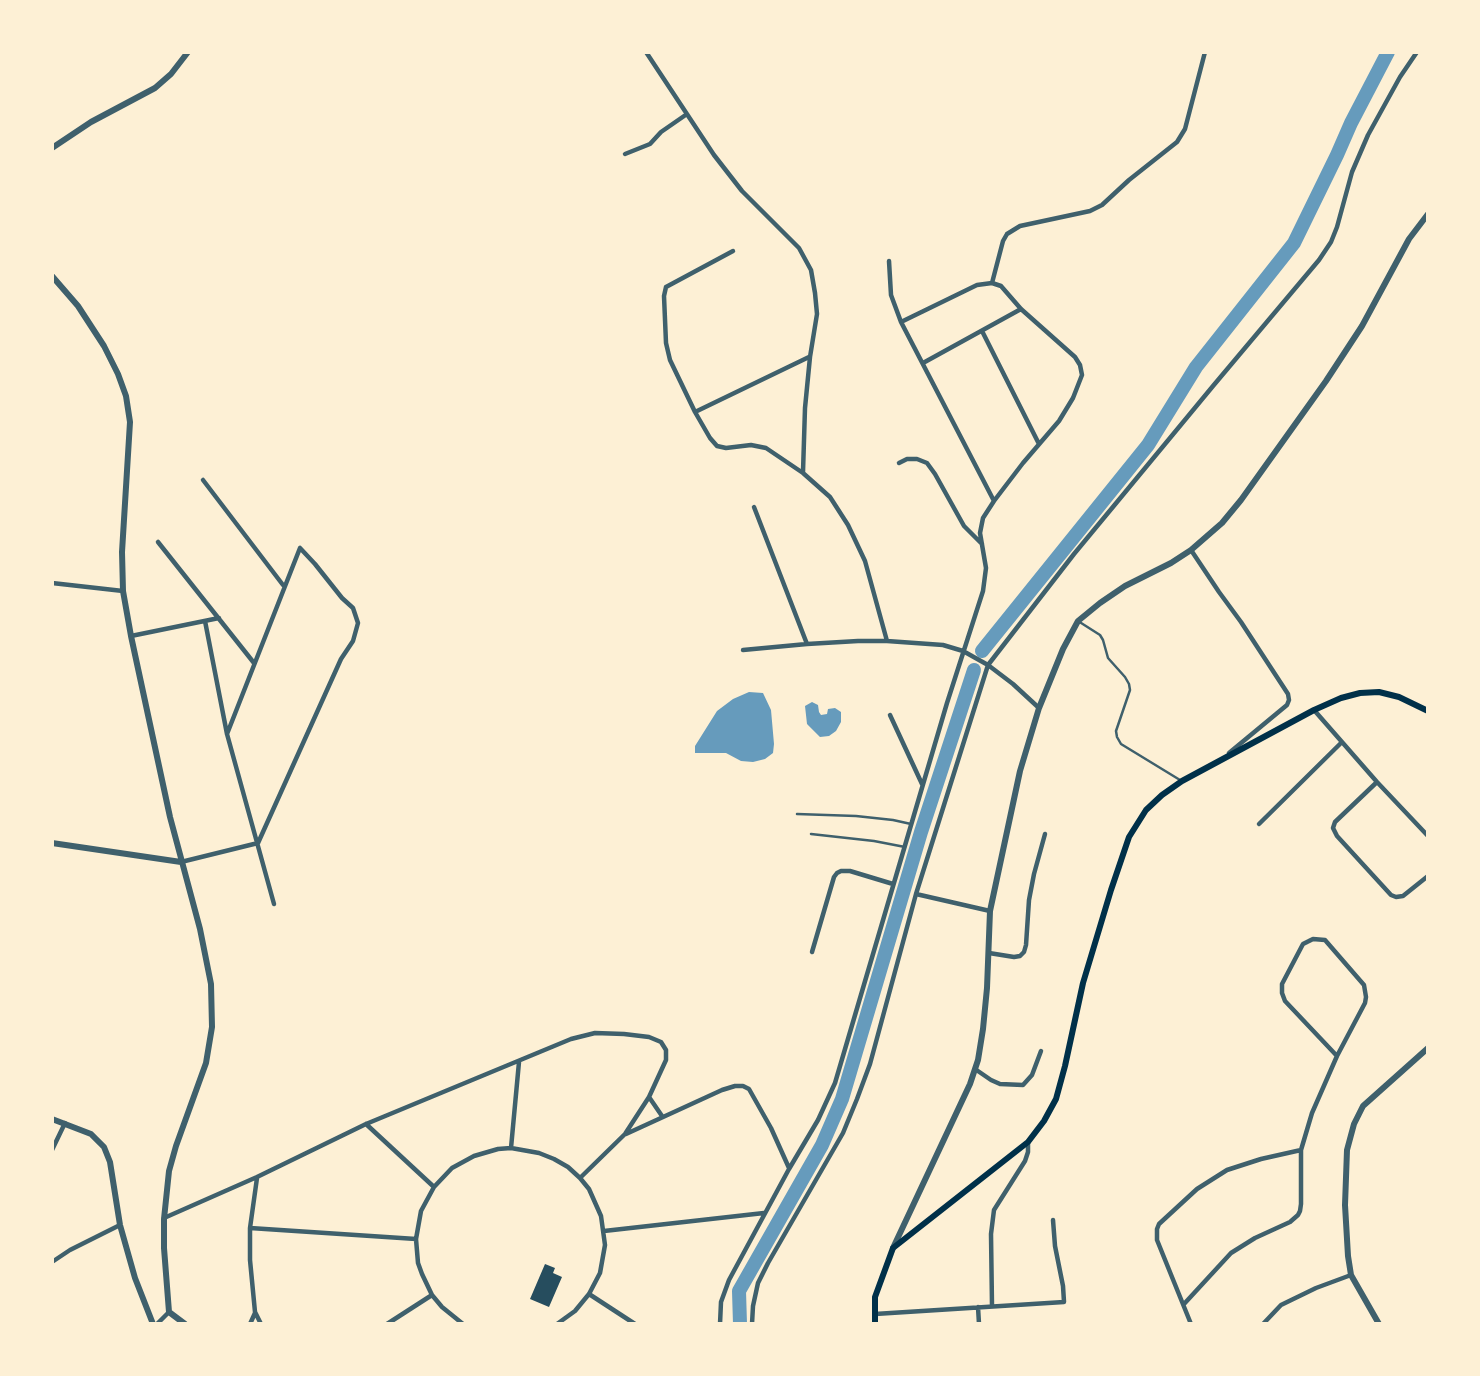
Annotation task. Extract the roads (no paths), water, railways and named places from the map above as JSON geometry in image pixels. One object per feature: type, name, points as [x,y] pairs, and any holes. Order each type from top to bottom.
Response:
[{"type":"main road","points":[[875,1324],[875,1297],[892,1248],[1028,1142],[1056,1099],[1083,983],[1129,837],[1146,810],[1182,781],[1341,698],[1360,692],[1379,692],[1399,697],[1427,711]]},
{"type":"street","points":[[52,148],[91,122],[155,88],[171,74],[188,52]]},
{"type":"street","points":[[646,52],[714,155],[735,182],[799,248],[811,270],[817,314],[810,357],[803,472]]},
{"type":"street","points":[[992,283],[1003,241],[1013,230],[1020,226],[1090,211],[1102,205],[1177,142],[1185,129],[1205,52]]},
{"type":"street","points":[[752,1324],[758,1283],[843,1133],[870,1064],[916,894],[988,665],[1074,554],[1319,260],[1337,227],[1352,172],[1368,135],[1400,77],[1418,52]]},
{"type":"street","points":[[625,154],[650,144],[661,131],[687,114]]},
{"type":"street","points":[[892,1248],[975,1069],[983,1029],[990,911],[1020,771],[1039,708],[1063,649],[1078,621],[1125,586],[1191,550],[1222,523],[1320,389],[1362,326],[1409,239],[1427,214]]},
{"type":"street","points":[[733,251],[670,284],[664,292],[666,343],[670,360],[695,412],[717,446],[751,445],[766,448],[803,472],[830,497],[848,525],[865,561],[887,641]]},
{"type":"street","points":[[889,261],[891,295],[901,322],[994,501]]},
{"type":"street","points":[[52,276],[78,306],[104,346],[126,396],[130,422],[122,552],[123,591],[181,862],[200,929],[211,984],[212,1027],[206,1063],[169,1171],[164,1219],[169,1312],[184,1324]]},
{"type":"street","points":[[720,1324],[721,1301],[729,1280],[818,1120],[835,1083],[922,785],[983,591],[986,568],[981,526],[994,501],[1059,421],[1073,398],[1082,375],[1075,357],[1021,309],[1001,286],[992,283],[977,285],[901,322]]},
{"type":"street","points":[[923,363],[1021,309]]},
{"type":"street","points":[[982,331],[1039,444]]},
{"type":"street","points":[[695,412],[810,357]]},
{"type":"street","points":[[900,463],[907,459],[917,459],[926,463],[964,526],[983,544]]},
{"type":"street","points":[[203,480],[284,586]]},
{"type":"street","points":[[754,507],[807,644]]},
{"type":"street","points":[[158,542],[254,663]]},
{"type":"street","points":[[228,734],[300,548],[353,608],[358,623],[353,641],[341,659],[258,843]]},
{"type":"street","points":[[1191,550],[1241,622],[1288,694],[1289,700],[1287,705],[1223,758]]},
{"type":"street","points":[[52,583],[123,591]]},
{"type":"street","points":[[131,636],[219,618]]},
{"type":"street","points":[[205,621],[228,734],[274,904]]},
{"type":"street","points":[[743,650],[887,641],[943,645],[964,651],[988,665],[1039,708]]},
{"type":"street","points":[[1314,710],[1427,836]]},
{"type":"street","points":[[890,715],[922,785]]},
{"type":"street","points":[[1259,824],[1342,742]]},
{"type":"street","points":[[1377,782],[1335,822],[1333,828],[1336,836],[1391,895],[1402,896],[1427,876]]},
{"type":"street","points":[[989,953],[1014,957],[1024,952],[1029,900],[1045,835]]},
{"type":"street","points":[[52,843],[181,862],[258,843]]},
{"type":"street","points":[[812,952],[837,873],[850,871],[893,884]]},
{"type":"street","points":[[916,894],[990,911]]},
{"type":"street","points":[[1184,1304],[1231,1253],[1255,1238],[1290,1222],[1298,1215],[1301,1204],[1301,1150],[1312,1113],[1366,997],[1364,985],[1325,940],[1313,939],[1303,944],[1282,984],[1282,993],[1285,1001],[1337,1056]]},
{"type":"street","points":[[164,1219],[366,1124],[571,1039],[595,1034],[624,1034],[649,1037],[661,1042],[666,1050],[666,1060],[649,1097],[625,1134],[580,1178]]},
{"type":"street","points":[[1379,1324],[1351,1275],[1345,1205],[1347,1150],[1354,1124],[1363,1106],[1427,1048]]},
{"type":"street","points":[[975,1069],[1000,1084],[1023,1085],[1032,1075],[1041,1052]]},
{"type":"street","points":[[511,1148],[519,1061]]},
{"type":"street","points":[[625,1134],[722,1090],[743,1086],[749,1089],[771,1128],[789,1169]]},
{"type":"street","points":[[649,1097],[662,1116]]},
{"type":"street","points":[[52,1119],[91,1134],[104,1147],[110,1162],[120,1225],[135,1278],[155,1324],[169,1312]]},
{"type":"street","points":[[52,1150],[65,1123]]},
{"type":"street","points":[[366,1124],[434,1186]]},
{"type":"street","points":[[992,1306],[991,1234],[994,1210],[1025,1161],[1028,1142]]},
{"type":"street","points":[[463,1324],[442,1307],[426,1285],[418,1263],[416,1239],[421,1212],[434,1186],[452,1168],[474,1156],[511,1148],[554,1158],[568,1167],[580,1178],[596,1202],[601,1216],[604,1259],[600,1273],[589,1294],[575,1311],[557,1324]]},
{"type":"street","points":[[1191,1324],[1157,1240],[1159,1224],[1197,1189],[1227,1170],[1301,1150]]},
{"type":"street","points":[[257,1177],[250,1228],[250,1260],[255,1312],[261,1324]]},
{"type":"street","points":[[604,1231],[765,1213]]},
{"type":"street","points":[[874,1314],[1063,1302],[1053,1220]]},
{"type":"street","points":[[52,1262],[120,1225]]},
{"type":"street","points":[[250,1228],[416,1239]]},
{"type":"street","points":[[1263,1324],[1281,1305],[1351,1275]]},
{"type":"street","points":[[589,1294],[635,1324]]},
{"type":"street","points":[[387,1324],[432,1295]]},
{"type":"street","points":[[978,1307],[979,1324]]},
{"type":"street","points":[[250,1324],[255,1312]]},
{"type":"lane","points":[[1078,621],[1100,635],[1108,658],[1129,684],[1116,731],[1121,744],[1182,781]]},
{"type":"lane","points":[[797,814],[856,816],[911,824]]},
{"type":"lane","points":[[811,834],[905,847]]},
{"type":"water","points":[[749,692],[763,693],[771,710],[773,753],[765,759],[753,762],[741,761],[726,753],[695,753],[695,746],[717,711],[733,699]]},
{"type":"water","points":[[812,702],[818,705],[821,715],[827,714],[828,709],[835,708],[841,712],[841,722],[829,736],[820,737],[807,724],[805,706]]},
{"type":"waterway","points":[[982,651],[1148,445],[1196,367],[1294,243],[1388,52]]},
{"type":"waterway","points":[[740,1324],[739,1291],[822,1145],[842,1099],[921,832],[974,670]]}]
